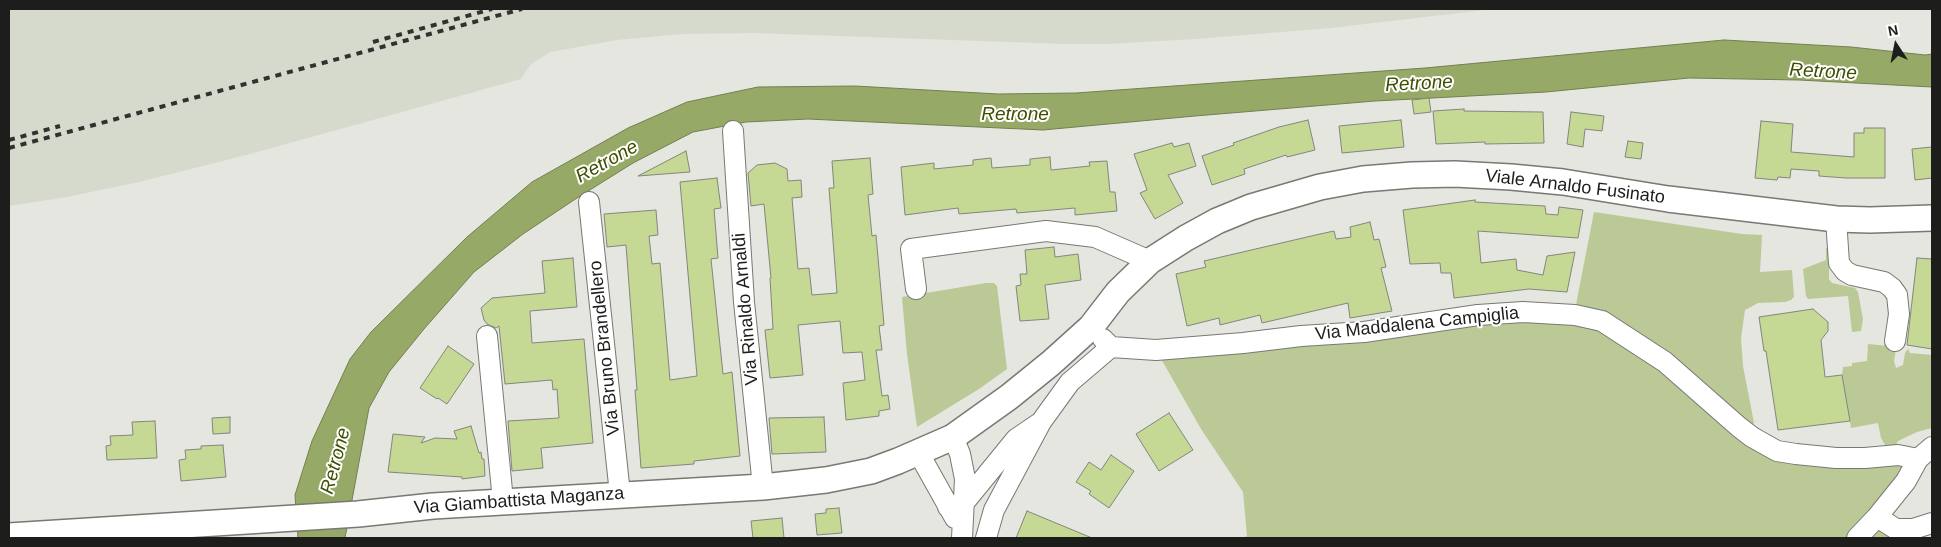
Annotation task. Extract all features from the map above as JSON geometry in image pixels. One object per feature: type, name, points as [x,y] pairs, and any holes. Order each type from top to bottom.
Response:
[{"type":"street","name":"Via Rinaldo Arnaldi","points":[[733,131],[744,302],[763,487]]},
{"type":"street","name":"Viale Arnaldo Fusinato","points":[[1009,397],[1051,363],[1090,327],[1118,292],[1150,261],[1218,221],[1251,207],[1320,187],[1363,179],[1412,175],[1502,176],[1563,182],[1668,199],[1836,219],[1932,218]]},
{"type":"street","name":"Via Bruno Brandellero","points":[[589,202],[620,494]]},
{"type":"street","points":[[1836,219],[1839,263],[1845,271],[1884,282],[1897,295],[1899,314],[1895,341]]},
{"type":"street","points":[[916,289],[911,249],[1046,231],[1096,237],[1150,261]]},
{"type":"street","name":"Via Maddalena Campiglia","points":[[1111,347],[1156,350],[1233,344],[1301,336],[1364,332],[1478,315],[1522,312],[1574,315],[1602,321],[1666,362],[1739,427],[1752,437],[1777,451],[1836,458],[1865,458],[1925,453]]},
{"type":"street","points":[[986,538],[994,510],[1040,422],[1070,382],[1111,347],[1090,327]]},
{"type":"street","points":[[487,336],[503,501]]},
{"type":"street","name":"Via Giambattista Maganza","points":[[9,536],[358,514],[503,501],[763,487],[826,480],[871,471],[953,437],[1009,397]]},
{"type":"street","points":[[956,505],[1016,439],[1040,422]]},
{"type":"street","points":[[953,437],[960,454],[965,479],[956,505]]},
{"type":"street","points":[[918,452],[956,505],[961,534]]},
{"type":"street","points":[[1857,538],[1906,481],[1925,453]]},
{"type":"street","points":[[1877,517],[1896,530],[1913,529],[1932,522]]},
{"type":"shaded area","points":[[9,9],[1493,9],[1331,28],[1108,44],[754,33],[683,34],[617,40],[550,52],[531,64],[521,79],[250,154],[139,182],[67,197],[9,206]]},
{"type":"shaded area","points":[[1594,212],[1742,234],[1762,235],[1760,272],[1792,270],[1794,297],[1785,302],[1758,303],[1745,310],[1741,338],[1743,366],[1754,423],[1749,428],[1777,451],[1891,455],[1881,438],[1878,423],[1851,428],[1842,375],[1843,367],[1852,366],[1852,363],[1867,361],[1868,344],[1889,346],[1896,349],[1894,361],[1896,368],[1903,365],[1905,353],[1908,349],[1910,353],[1932,355],[1932,428],[1917,432],[1898,441],[1895,447],[1918,459],[1878,517],[1897,538],[1243,538],[1247,536],[1243,492],[1201,429],[1156,350],[1574,315]]},
{"type":"shaded area","points":[[1826,248],[1828,248],[1829,279],[1832,283],[1855,288],[1858,292],[1863,319],[1861,331],[1852,332],[1848,296],[1808,299],[1806,296],[1803,269],[1826,260]]},
{"type":"shaded area","points":[[994,283],[997,286],[1007,369],[979,389],[917,427],[907,354],[902,297]]},
{"type":"water","name":"Retrone","points":[[1724,40],[1851,47],[1925,55],[1932,54],[1932,87],[1799,80],[1689,78],[1546,92],[1375,101],[1043,130],[808,119],[746,122],[693,132],[633,163],[577,198],[523,234],[474,272],[389,372],[369,408],[345,538],[298,538],[295,495],[312,441],[350,359],[371,332],[467,237],[532,182],[628,128],[687,102],[758,87],[855,86],[998,94],[1076,93],[1425,68]]},
{"type":"building","points":[[1429,98],[1431,112],[1414,114],[1412,100]]},
{"type":"building","points":[[1464,109],[1464,111],[1543,112],[1544,143],[1485,144],[1485,142],[1436,144],[1433,111]]},
{"type":"building","points":[[1571,112],[1604,116],[1602,131],[1585,129],[1583,147],[1567,144]]},
{"type":"building","points":[[1308,120],[1315,150],[1287,157],[1286,155],[1244,169],[1245,174],[1212,185],[1202,156],[1279,127]]},
{"type":"building","points":[[1401,120],[1404,147],[1342,153],[1339,126]]},
{"type":"building","points":[[1761,121],[1793,124],[1791,152],[1854,157],[1854,133],[1864,133],[1864,128],[1885,128],[1885,178],[1819,176],[1819,171],[1791,169],[1790,178],[1778,177],[1777,180],[1755,178]]},
{"type":"building","points":[[1628,141],[1643,143],[1641,159],[1625,157]]},
{"type":"building","points":[[1172,143],[1174,147],[1189,143],[1196,166],[1168,175],[1183,203],[1155,219],[1140,193],[1147,190],[1134,154]]},
{"type":"building","points":[[1932,147],[1932,178],[1915,180],[1912,149]]},
{"type":"building","points":[[686,151],[690,172],[638,176]]},
{"type":"building","points":[[1050,157],[1051,170],[1090,166],[1089,162],[1107,161],[1110,192],[1115,192],[1117,211],[1075,215],[1075,208],[1017,213],[1016,209],[959,214],[958,208],[905,215],[901,167],[934,163],[934,169],[973,165],[973,160],[991,158],[992,168],[1030,165],[1030,159]]},
{"type":"building","points":[[870,158],[873,194],[868,195],[872,236],[876,235],[884,325],[879,326],[882,350],[876,350],[882,396],[888,395],[890,409],[879,411],[879,416],[846,420],[843,383],[865,380],[862,352],[843,353],[840,321],[798,325],[803,375],[770,378],[765,330],[773,329],[771,278],[764,204],[751,206],[748,173],[757,165],[775,163],[787,169],[788,181],[801,180],[802,197],[792,198],[798,269],[809,268],[812,295],[837,293],[829,188],[834,188],[832,161]]},
{"type":"building","points":[[717,178],[721,208],[714,209],[718,258],[711,259],[723,374],[732,372],[740,456],[694,461],[694,464],[641,468],[626,245],[607,247],[604,214],[656,210],[658,235],[649,236],[652,264],[660,263],[670,380],[697,376],[680,182]]},
{"type":"building","points":[[1475,200],[1475,202],[1545,206],[1546,214],[1558,215],[1559,207],[1583,210],[1578,238],[1478,231],[1481,263],[1516,259],[1517,270],[1543,275],[1547,256],[1575,252],[1567,292],[1529,289],[1454,298],[1451,273],[1441,273],[1440,263],[1410,264],[1403,210]]},
{"type":"building","points":[[1370,222],[1374,240],[1379,239],[1386,267],[1381,268],[1392,311],[1350,318],[1348,303],[1262,323],[1260,315],[1220,325],[1219,318],[1187,326],[1176,274],[1206,267],[1204,261],[1334,231],[1336,239],[1351,237],[1350,227]]},
{"type":"building","points":[[1054,247],[1055,257],[1078,254],[1081,280],[1045,285],[1049,319],[1020,321],[1016,286],[1021,285],[1020,274],[1027,274],[1025,250]]},
{"type":"building","points":[[573,258],[577,307],[530,311],[532,343],[584,339],[593,443],[541,448],[543,468],[512,471],[508,421],[559,418],[557,389],[553,390],[552,380],[505,384],[499,326],[496,328],[487,324],[481,308],[492,298],[545,293],[542,261]]},
{"type":"building","points":[[1917,258],[1932,259],[1932,349],[1907,345]]},
{"type":"building","points":[[1813,309],[1828,322],[1828,331],[1821,340],[1825,377],[1842,375],[1850,421],[1778,430],[1759,317]]},
{"type":"building","points":[[448,346],[474,364],[447,404],[420,388]]},
{"type":"building","points":[[1169,413],[1193,450],[1159,471],[1136,434]]},
{"type":"building","points":[[230,417],[230,433],[213,434],[212,418]]},
{"type":"building","points":[[824,417],[826,452],[772,454],[769,418]]},
{"type":"building","points":[[155,421],[157,458],[107,460],[106,446],[111,445],[110,436],[133,435],[132,422]]},
{"type":"building","points":[[471,426],[479,453],[481,452],[482,459],[484,459],[485,476],[462,479],[462,477],[388,472],[393,434],[425,437],[421,443],[435,438],[457,439],[454,431]]},
{"type":"building","points":[[223,445],[226,477],[181,481],[179,460],[186,459],[185,450],[201,449],[201,446]]},
{"type":"building","points":[[1111,455],[1134,471],[1109,508],[1089,494],[1091,491],[1076,482],[1089,462],[1101,470]]},
{"type":"building","points":[[839,508],[842,533],[817,535],[815,514],[826,513],[826,509]]},
{"type":"building","points":[[1027,511],[1092,538],[1016,538]]},
{"type":"building","points":[[782,518],[784,538],[753,538],[751,521]]},
{"type":"railway","points":[[373,42],[492,9]]},
{"type":"railway","points":[[9,148],[522,9]]},
{"type":"railway","points":[[9,140],[60,126]]}]
